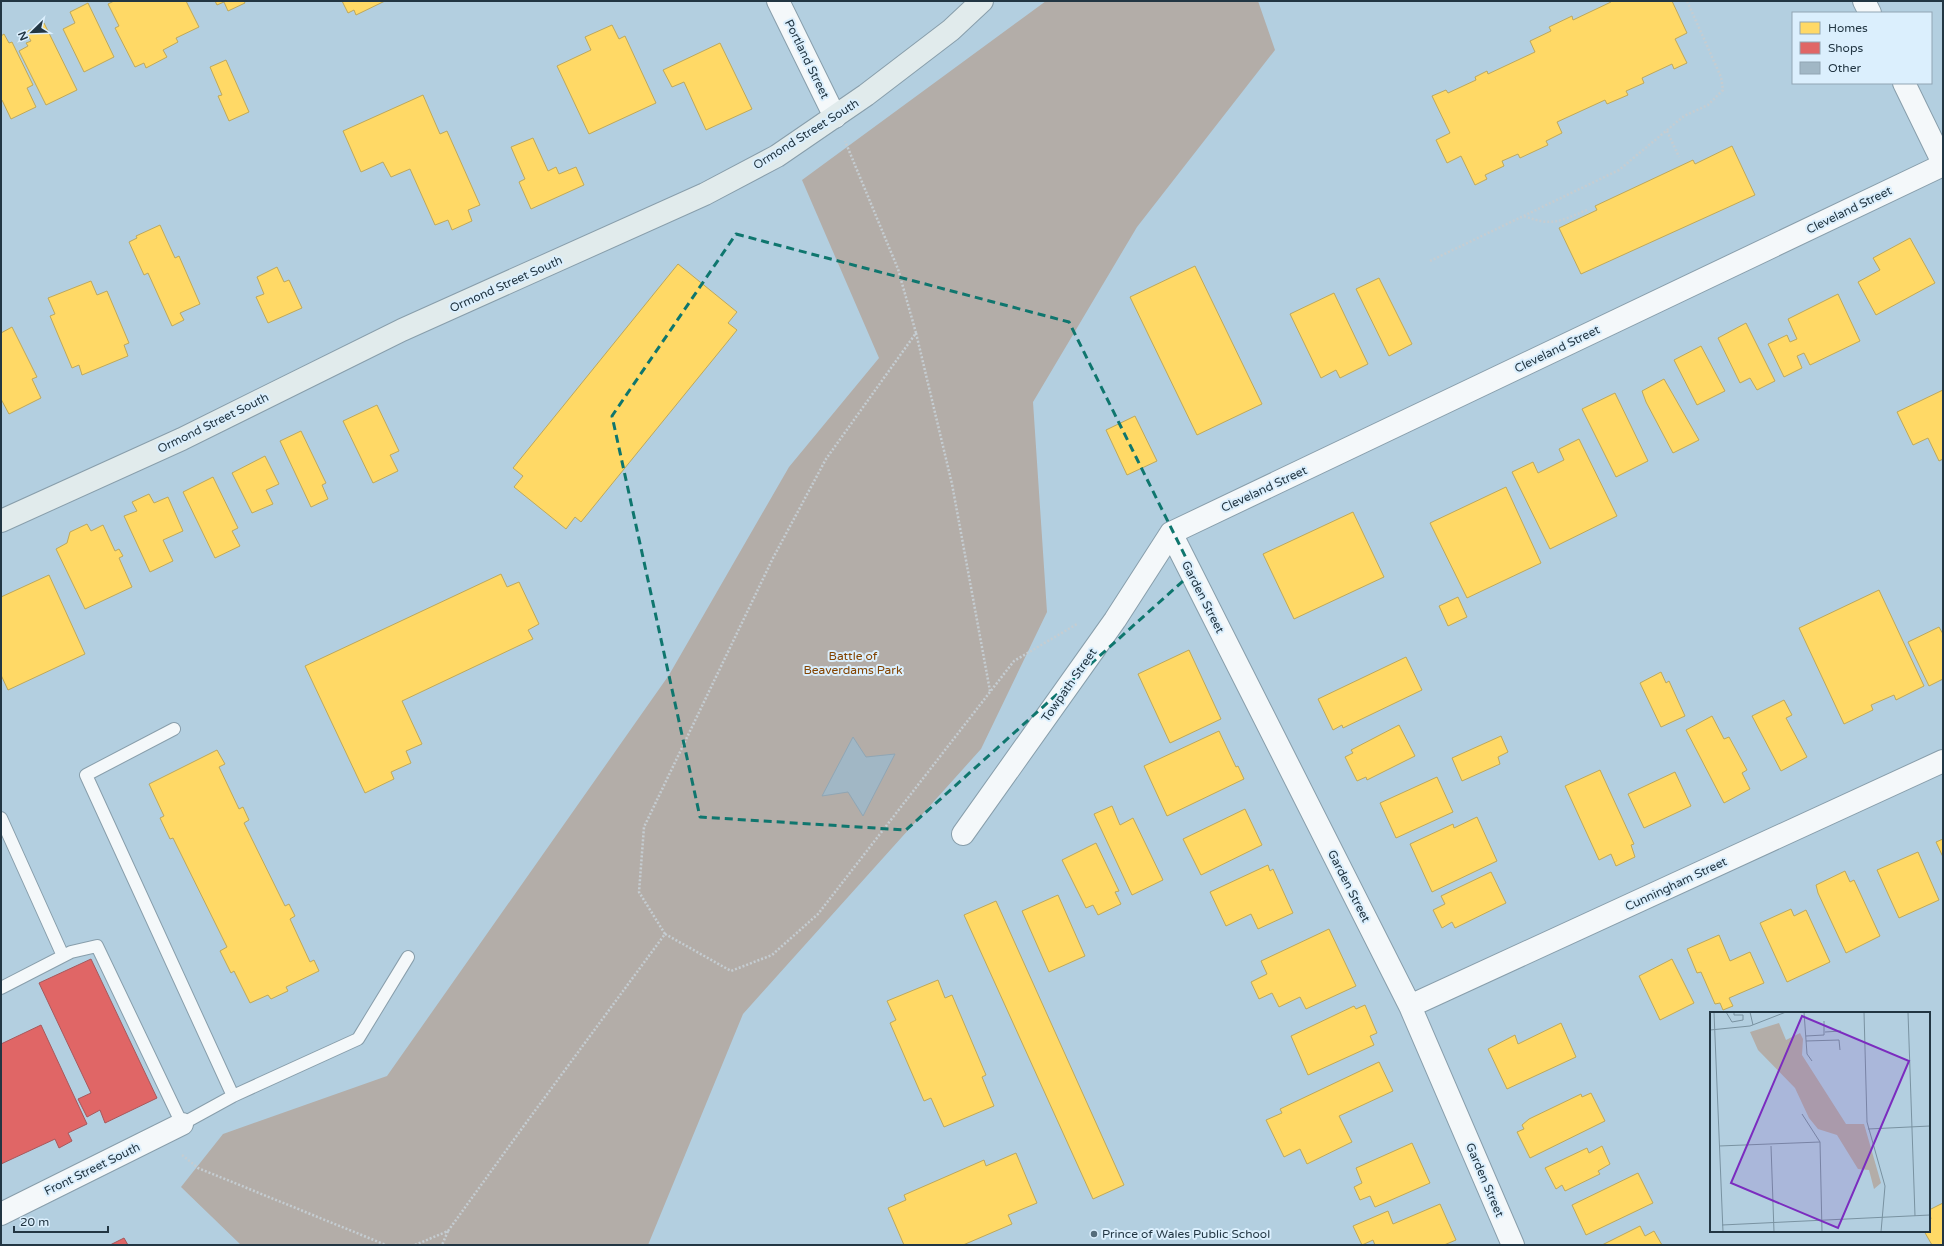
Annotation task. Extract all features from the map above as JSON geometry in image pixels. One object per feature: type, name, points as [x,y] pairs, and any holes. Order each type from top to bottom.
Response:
[{"type":"main road","name":"Ormond Street South","points":[[1,521],[182,439],[402,330],[704,194],[776,156],[866,95],[951,30],[982,1]]},
{"type":"street","name":"Portland Street","points":[[778,1],[835,117]]},
{"type":"street","points":[[1864,1],[1870,12]]},
{"type":"street","points":[[1904,84],[1943,164]]},
{"type":"street","name":"Cleveland Street","points":[[1171,533],[1943,164]]},
{"type":"street","name":"Towpath Street","points":[[963,834],[1115,620],[1171,533]]},
{"type":"street","name":"Garden Street","points":[[1171,533],[1410,1006],[1514,1245]]},
{"type":"street","name":"Cunningham Street","points":[[1410,1006],[1943,761]]},
{"type":"street","name":"Front Street South","points":[[1,1214],[182,1124]]},
{"type":"lane","points":[[174,729],[86,775],[233,1096]]},
{"type":"lane","points":[[1,818],[63,956]]},
{"type":"lane","points":[[1,988],[70,952],[97,946],[182,1124],[233,1096],[358,1039],[408,958]]},
{"type":"path","points":[[1430,261],[1619,170],[1684,116],[1708,105],[1723,90],[1721,77],[1687,1]]},
{"type":"path","points":[[835,117],[898,269],[916,333],[952,484],[990,692]]},
{"type":"path","points":[[1667,131],[1679,157]]},
{"type":"path","points":[[1524,216],[1539,222],[1556,223],[1587,210]]},
{"type":"path","points":[[916,333],[826,458],[773,558],[644,828],[639,892],[665,934],[731,971],[772,955],[818,914],[1014,661],[1085,619],[1115,620]]},
{"type":"path","points":[[442,1245],[448,1231],[665,934]]},
{"type":"path","points":[[157,1137],[198,1168],[386,1245]]},
{"type":"path","points":[[415,1245],[448,1231]]},
{"type":"highlighted area","points":[[736,234],[1069,322],[1193,572],[906,830],[700,817],[612,416]]},
{"type":"green space","name":"Battle of Beaverdams Park","points":[[1046,1],[1258,1],[1275,50],[1137,227],[1033,402],[1047,612],[981,749],[743,1014],[648,1245],[241,1245],[181,1187],[223,1134],[387,1076],[669,675],[789,467],[879,358],[802,180]]},
{"type":"building: Homes","points":[[114,1],[186,1],[199,27],[176,38],[178,42],[163,50],[167,57],[146,68],[144,63],[135,67],[115,28],[119,26],[108,4]]},
{"type":"building: Homes","points":[[215,1],[244,1],[245,3],[228,11],[224,2],[217,5]]},
{"type":"building: Homes","points":[[342,1],[385,1],[356,15],[354,10],[348,13]]},
{"type":"building: Homes","points":[[1610,1],[1672,1],[1687,33],[1675,39],[1687,63],[1674,69],[1672,64],[1642,78],[1644,83],[1626,91],[1628,95],[1607,104],[1605,100],[1557,122],[1562,133],[1546,141],[1548,145],[1520,158],[1518,154],[1502,161],[1504,166],[1485,175],[1487,179],[1475,185],[1461,156],[1447,163],[1436,140],[1450,133],[1432,96],[1446,90],[1448,93],[1476,80],[1475,77],[1487,71],[1488,74],[1535,52],[1530,41],[1551,31],[1549,27],[1572,16],[1573,20],[1611,2]]},
{"type":"building: Homes","points":[[88,3],[114,57],[84,72],[63,29],[75,23],[70,12]]},
{"type":"building: Homes","points":[[44,23],[77,90],[46,105],[19,51],[28,46],[26,43],[31,41],[26,32]]},
{"type":"building: Homes","points":[[612,25],[619,39],[625,36],[656,103],[589,134],[557,66],[591,50],[585,37]]},
{"type":"building: Homes","points":[[4,34],[9,43],[12,42],[33,85],[27,88],[36,107],[11,119],[2,100],[1,101],[1,36]]},
{"type":"building: Homes","points":[[720,43],[752,109],[706,130],[684,82],[672,87],[663,70]]},
{"type":"building: Homes","points":[[226,60],[249,112],[229,121],[218,96],[222,95],[210,67]]},
{"type":"building: Homes","points":[[423,95],[440,134],[447,131],[480,205],[468,210],[472,221],[452,230],[448,220],[435,225],[410,169],[391,177],[383,162],[361,172],[343,131]]},
{"type":"building: Homes","points":[[533,138],[548,171],[556,167],[559,174],[576,167],[584,185],[531,209],[519,182],[525,179],[511,147]]},
{"type":"building: Homes","points":[[1732,146],[1755,195],[1581,274],[1559,228],[1597,210],[1595,206],[1693,160],[1695,164]]},
{"type":"building: Homes","points":[[160,225],[175,258],[179,256],[200,304],[180,313],[184,320],[172,326],[148,273],[144,275],[129,242],[137,238],[136,236]]},
{"type":"building: Homes","points":[[1910,238],[1935,283],[1876,315],[1858,282],[1880,270],[1873,258]]},
{"type":"building: Homes","points":[[678,264],[737,312],[728,323],[737,330],[581,522],[575,517],[566,529],[514,487],[523,476],[513,468]]},
{"type":"building: Homes","points":[[1195,266],[1262,404],[1197,435],[1130,297]]},
{"type":"building: Homes","points":[[277,267],[284,282],[289,280],[302,308],[268,323],[256,297],[264,294],[257,277]]},
{"type":"building: Homes","points":[[1379,278],[1412,344],[1389,356],[1356,289]]},
{"type":"building: Homes","points":[[91,281],[97,295],[107,291],[129,343],[124,345],[128,356],[82,375],[79,365],[72,368],[50,316],[55,314],[48,298]]},
{"type":"building: Homes","points":[[1334,293],[1368,364],[1340,378],[1336,370],[1321,378],[1290,314]]},
{"type":"building: Homes","points":[[1838,294],[1860,341],[1810,365],[1804,353],[1797,356],[1802,368],[1784,377],[1768,344],[1787,335],[1790,342],[1797,339],[1788,319]]},
{"type":"building: Homes","points":[[1746,323],[1775,381],[1757,390],[1750,378],[1740,383],[1718,338]]},
{"type":"building: Homes","points":[[12,327],[37,377],[32,379],[41,398],[9,414],[1,399],[1,333]]},
{"type":"building: Homes","points":[[1701,346],[1725,391],[1697,405],[1674,360]]},
{"type":"building: Homes","points":[[1664,379],[1699,440],[1673,453],[1646,402],[1642,391]]},
{"type":"building: Homes","points":[[1943,390],[1943,459],[1939,461],[1928,438],[1913,445],[1897,412]]},
{"type":"building: Homes","points":[[1615,393],[1648,461],[1616,477],[1582,409]]},
{"type":"building: Homes","points":[[377,405],[399,451],[390,455],[398,471],[373,483],[343,421]]},
{"type":"building: Homes","points":[[1135,416],[1157,461],[1127,475],[1106,430]]},
{"type":"building: Homes","points":[[301,431],[326,483],[322,485],[328,499],[311,507],[280,441]]},
{"type":"building: Homes","points":[[1579,439],[1617,516],[1550,549],[1512,472],[1533,462],[1538,473],[1564,460],[1559,449]]},
{"type":"building: Homes","points":[[265,456],[279,484],[266,490],[273,504],[252,513],[232,473]]},
{"type":"building: Homes","points":[[213,477],[238,528],[232,531],[240,546],[215,558],[183,492]]},
{"type":"building: Homes","points":[[1506,487],[1541,563],[1467,598],[1430,523]]},
{"type":"building: Homes","points":[[149,494],[154,503],[168,497],[183,531],[163,540],[173,561],[150,572],[124,516],[137,511],[132,502]]},
{"type":"building: Homes","points":[[1353,512],[1384,577],[1294,619],[1263,554]]},
{"type":"building: Homes","points":[[87,524],[91,531],[103,525],[115,551],[119,549],[123,556],[119,558],[132,587],[85,609],[56,549],[67,543],[70,532]]},
{"type":"building: Homes","points":[[501,574],[507,587],[519,582],[539,624],[528,630],[533,639],[402,701],[422,744],[406,751],[411,763],[391,772],[394,779],[365,793],[305,666]]},
{"type":"building: Homes","points":[[49,575],[85,654],[8,690],[1,675],[1,597]]},
{"type":"building: Homes","points":[[1879,590],[1924,686],[1896,700],[1894,695],[1871,705],[1873,710],[1844,724],[1799,628]]},
{"type":"building: Homes","points":[[1458,597],[1467,617],[1448,626],[1439,606]]},
{"type":"building: Homes","points":[[1939,627],[1943,634],[1943,679],[1929,686],[1908,642]]},
{"type":"building: Homes","points":[[1189,650],[1221,719],[1170,743],[1138,674]]},
{"type":"building: Homes","points":[[1406,657],[1422,690],[1343,728],[1342,725],[1333,730],[1318,699]]},
{"type":"building: Homes","points":[[1661,672],[1666,683],[1669,681],[1685,716],[1661,727],[1640,683]]},
{"type":"building: Homes","points":[[1784,700],[1792,715],[1786,718],[1807,757],[1781,771],[1752,716]]},
{"type":"building: Homes","points":[[1712,716],[1724,739],[1729,737],[1747,770],[1742,773],[1750,789],[1724,803],[1686,730]]},
{"type":"building: Homes","points":[[1399,725],[1415,756],[1367,780],[1366,777],[1357,781],[1345,757],[1353,753],[1351,750]]},
{"type":"building: Homes","points":[[1219,731],[1236,767],[1238,766],[1244,779],[1167,816],[1144,766]]},
{"type":"building: Homes","points":[[1501,736],[1508,752],[1498,757],[1500,764],[1462,781],[1452,758]]},
{"type":"building: Homes","points":[[217,750],[225,764],[219,767],[239,809],[243,807],[249,820],[244,823],[285,906],[289,904],[295,916],[290,919],[310,962],[314,960],[319,971],[286,987],[288,991],[271,999],[268,995],[250,1003],[234,971],[231,973],[220,951],[227,947],[173,838],[170,839],[160,818],[164,816],[149,784]]},
{"type":"building: Homes","points":[[1600,770],[1634,844],[1631,845],[1635,857],[1616,866],[1611,854],[1599,860],[1565,786]]},
{"type":"building: Homes","points":[[1675,772],[1691,806],[1644,828],[1628,794]]},
{"type":"building: Homes","points":[[1437,777],[1453,812],[1396,838],[1380,803]]},
{"type":"building: Homes","points":[[1112,806],[1120,825],[1133,818],[1163,880],[1132,895],[1094,814]]},
{"type":"building: Homes","points":[[1245,809],[1262,845],[1201,875],[1183,839]]},
{"type":"building: Homes","points":[[1477,817],[1497,861],[1432,892],[1410,844],[1453,824],[1454,828]]},
{"type":"building: Homes","points":[[1943,839],[1943,857],[1936,842]]},
{"type":"building: Homes","points":[[1096,843],[1119,891],[1115,892],[1121,904],[1098,915],[1093,905],[1086,908],[1062,860]]},
{"type":"building: Homes","points":[[1918,852],[1939,900],[1899,918],[1877,870]]},
{"type":"building: Homes","points":[[1268,865],[1270,871],[1273,869],[1293,913],[1258,929],[1251,914],[1226,926],[1210,892]]},
{"type":"building: Homes","points":[[1845,871],[1850,882],[1854,880],[1880,936],[1846,953],[1818,893],[1816,885]]},
{"type":"building: Homes","points":[[1491,872],[1506,903],[1455,928],[1452,922],[1442,928],[1433,910],[1445,904],[1441,896]]},
{"type":"building: Homes","points":[[1058,895],[1085,956],[1049,972],[1022,911]]},
{"type":"building: Homes","points":[[996,901],[1124,1185],[1093,1199],[964,915]]},
{"type":"building: Homes","points":[[1791,909],[1794,916],[1806,910],[1830,962],[1787,982],[1760,923]]},
{"type":"building: Homes","points":[[1329,929],[1356,986],[1306,1009],[1300,997],[1279,1007],[1272,993],[1259,999],[1251,982],[1267,974],[1261,961]]},
{"type":"building: Homes","points":[[1719,935],[1730,961],[1750,952],[1764,983],[1729,998],[1733,1006],[1723,1010],[1720,1003],[1715,1004],[1701,972],[1697,973],[1687,949]]},
{"type":"building: Homes","points":[[1672,959],[1694,1003],[1660,1020],[1639,976]]},
{"type":"building: Homes","points":[[938,980],[945,998],[952,995],[986,1075],[982,1077],[994,1106],[944,1127],[931,1098],[924,1101],[890,1023],[896,1020],[887,1001]]},
{"type":"building: Homes","points":[[1365,1005],[1377,1033],[1370,1036],[1374,1045],[1308,1075],[1291,1036],[1354,1006],[1356,1009]]},
{"type":"building: Homes","points":[[1561,1023],[1576,1057],[1507,1089],[1488,1049],[1515,1035],[1518,1044]]},
{"type":"building: Homes","points":[[1379,1062],[1393,1091],[1339,1116],[1352,1142],[1307,1164],[1300,1149],[1284,1157],[1266,1120],[1282,1113],[1280,1109]]},
{"type":"building: Homes","points":[[1591,1093],[1605,1121],[1530,1158],[1517,1132],[1524,1129],[1522,1125],[1529,1119],[1581,1094],[1582,1097]]},
{"type":"building: Homes","points":[[1412,1143],[1430,1183],[1375,1207],[1370,1196],[1360,1200],[1354,1187],[1362,1183],[1356,1168]]},
{"type":"building: Homes","points":[[1602,1146],[1610,1164],[1598,1171],[1600,1174],[1565,1191],[1562,1185],[1556,1189],[1545,1168],[1587,1148],[1589,1153]]},
{"type":"building: Homes","points":[[1016,1153],[1037,1203],[1008,1215],[1012,1224],[963,1245],[904,1245],[888,1208],[906,1200],[904,1195],[984,1160],[986,1166]]},
{"type":"building: Homes","points":[[1638,1173],[1653,1203],[1586,1235],[1572,1205]]},
{"type":"building: Homes","points":[[1943,1203],[1943,1245],[1932,1245],[1925,1232],[1930,1232],[1930,1210]]},
{"type":"building: Homes","points":[[1440,1204],[1456,1240],[1444,1245],[1375,1245],[1373,1240],[1362,1245],[1353,1226],[1388,1211],[1393,1224]]},
{"type":"building: Homes","points":[[1640,1226],[1645,1236],[1654,1231],[1662,1245],[1602,1245]]},
{"type":"building: Shops","points":[[91,959],[157,1098],[105,1123],[100,1110],[87,1117],[78,1099],[91,1093],[39,983]]},
{"type":"building: Shops","points":[[41,1025],[87,1124],[68,1133],[72,1141],[59,1148],[55,1139],[1,1164],[1,1044]]},
{"type":"building: Shops","points":[[124,1238],[128,1245],[110,1245]]},
{"type":"building: Other","points":[[853,737],[866,757],[895,754],[863,816],[848,792],[822,796]]},
{"type":"place","name":"Prince of Wales Public School","points":[[1094,1234]]}]
